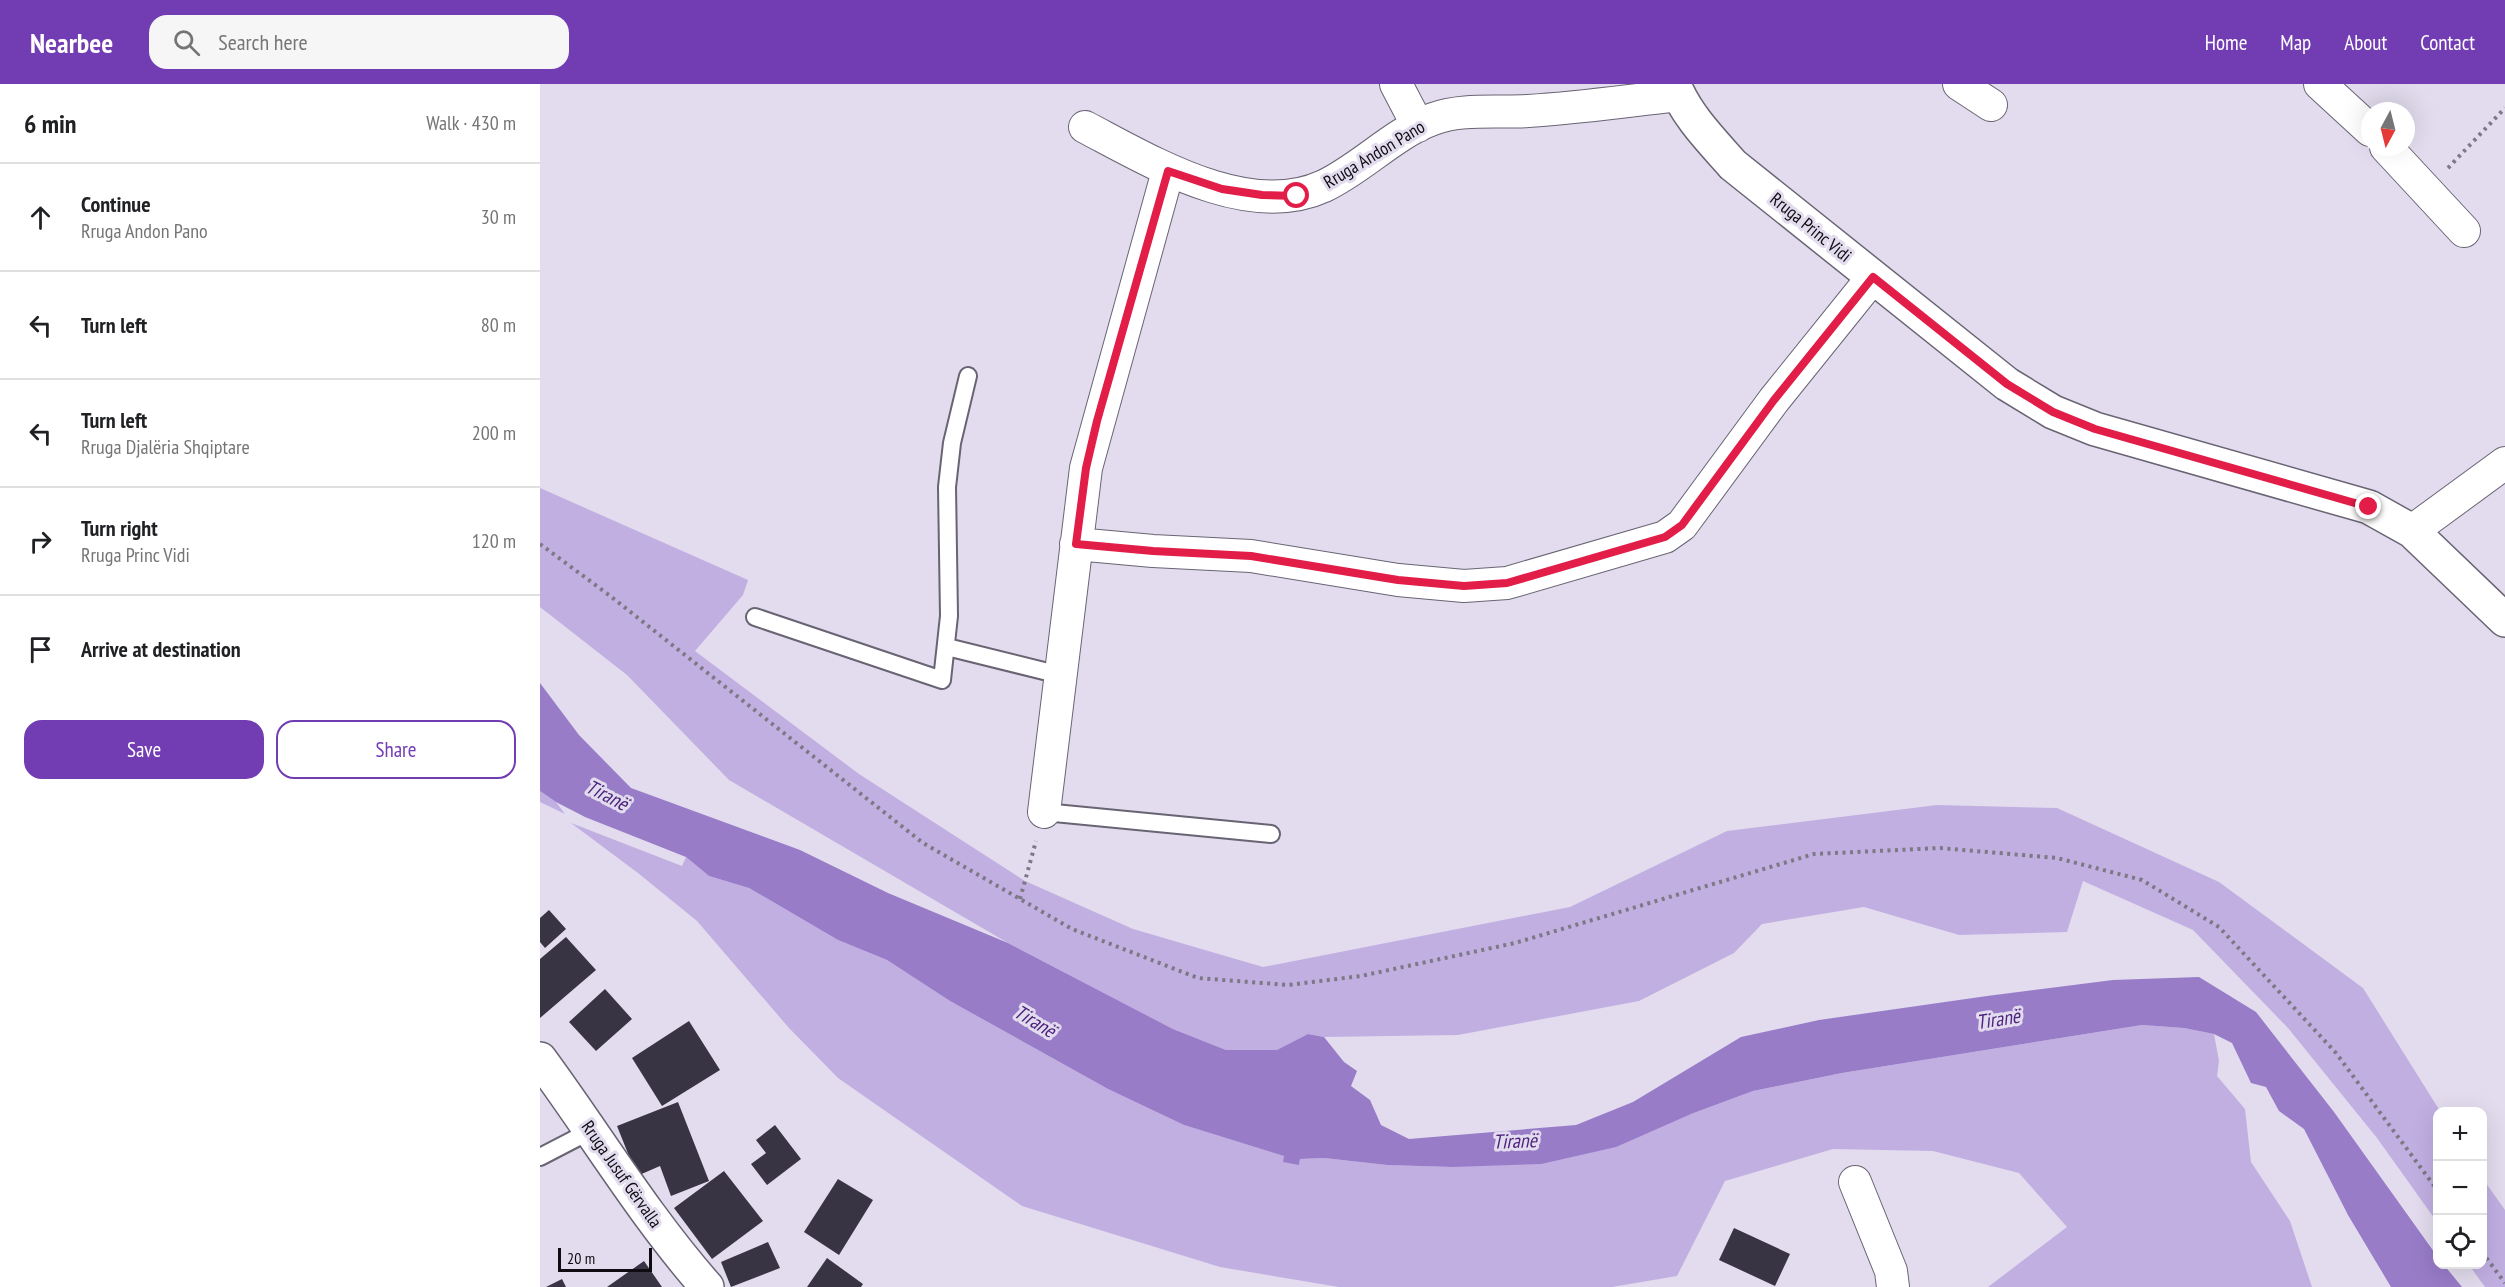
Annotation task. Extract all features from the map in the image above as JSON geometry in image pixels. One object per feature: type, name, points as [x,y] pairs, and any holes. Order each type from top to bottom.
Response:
[{"type":"street","points":[[1396,84],[1418,126]]},
{"type":"street","points":[[1959,84],[1991,105]]},
{"type":"street","points":[[2320,84],[2361,122]]},
{"type":"street","name":"Rruga Andon Pano","points":[[1085,127],[1168,171],[1222,189],[1262,195],[1297,196],[1325,185],[1434,118],[1584,107],[1676,89]]},
{"type":"street","name":"Rruga Princ Vidi","points":[[1676,89],[1703,132],[1733,165],[2007,384],[2053,412],[2095,429],[2369,507],[2412,531],[2505,620]]},
{"type":"street","points":[[2395,156],[2464,231]]},
{"type":"street","points":[[1044,812],[1086,468],[1097,421],[1168,171]]},
{"type":"street","points":[[1076,544],[1251,556],[1398,580],[1464,586],[1507,583],[1665,537],[1682,525],[1760,419],[1873,277]]},
{"type":"street","points":[[2412,531],[2505,463]]},
{"type":"street","name":"Rruga Jusuf Gërvalla","points":[[540,1059],[592,1130],[641,1203],[707,1287]]},
{"type":"street","points":[[1855,1182],[1887,1260],[1893,1287]]},
{"type":"lane","points":[[755,617],[942,680],[947,647],[950,578],[947,487],[952,443],[968,376]]},
{"type":"lane","points":[[947,647],[1060,675]]},
{"type":"lane","points":[[1044,812],[1271,834]]},
{"type":"lane","points":[[540,1157],[592,1130]]},
{"type":"path","points":[[2427,190],[2505,108]]},
{"type":"path","points":[[540,544],[609,595],[923,843],[1072,929],[1197,978],[1287,985],[1361,976],[1515,943],[1814,854],[1940,848],[2057,858],[2142,880],[2219,927],[2336,1053],[2433,1184]]},
{"type":"path","points":[[1020,899],[1044,812]]},
{"type":"path","points":[[2487,1259],[2505,1283]]},
{"type":"shaded area","points":[[540,488],[748,580],[743,595],[695,651],[859,774],[1025,881],[1133,929],[1263,967],[1570,907],[1727,831],[1937,805],[2057,808],[2219,882],[2363,988],[2437,1107],[2433,1107],[2433,1216],[2377,1138],[2288,1028],[2193,930],[2083,881],[2067,932],[1959,935],[1864,907],[1762,924],[1734,953],[1639,1001],[1458,1035],[1324,1037],[1308,1034],[1278,1050],[1226,1050],[1173,1029],[1008,943],[729,780],[627,675],[540,607]]},
{"type":"shaded area","points":[[540,791],[556,802],[565,814],[540,802]]},
{"type":"shaded area","points":[[571,823],[682,866],[686,857],[709,876],[749,888],[838,940],[887,960],[950,1001],[1108,1089],[1184,1125],[1285,1156],[1299,1165],[1300,1159],[1324,1158],[1387,1165],[1452,1167],[1691,1114],[1753,1091],[1842,1073],[2142,1025],[2184,1028],[2214,1034],[2219,1061],[2217,1076],[2245,1109],[2251,1162],[2290,1221],[2312,1287],[1988,1287],[2067,1227],[2019,1173],[1933,1151],[1833,1149],[1725,1181],[1677,1276],[1612,1287],[1339,1287],[1220,1267],[1022,1206],[838,1078],[789,1028],[697,921]]},
{"type":"shaded area","points":[[2487,1185],[2505,1210],[2505,1287],[2485,1287],[2472,1269],[2487,1269]]},
{"type":"water","name":"Tiranë","points":[[540,683],[579,735],[631,788],[800,850],[888,893],[1008,943],[1173,1029],[1226,1050],[1277,1050],[1308,1034],[1324,1037],[1344,1062],[1357,1071],[1351,1086],[1370,1100],[1381,1125],[1409,1139],[1576,1125],[1633,1102],[1741,1037],[1819,1020],[2113,980],[2199,977],[2256,1012],[2334,1112],[2433,1250],[2433,1269],[2447,1269],[2462,1287],[2391,1287],[2348,1215],[2304,1129],[2279,1111],[2266,1087],[2251,1083],[2232,1043],[2214,1034],[2184,1028],[2142,1025],[1842,1073],[1753,1091],[1691,1114],[1616,1147],[1541,1164],[1452,1167],[1387,1165],[1324,1158],[1300,1159],[1299,1165],[1283,1162],[1284,1156],[1184,1125],[1108,1089],[950,1001],[887,960],[838,940],[749,888],[709,876],[686,857],[585,817],[540,791]]},
{"type":"building","points":[[549,910],[566,929],[545,948],[540,942],[540,918]]},
{"type":"building","points":[[566,937],[596,970],[540,1018],[540,959]]},
{"type":"building","points":[[605,989],[632,1019],[596,1051],[569,1022]]},
{"type":"building","points":[[689,1021],[720,1070],[662,1106],[632,1058]]},
{"type":"building","points":[[678,1102],[709,1181],[671,1196],[660,1166],[637,1176],[617,1126]]},
{"type":"building","points":[[775,1125],[801,1159],[767,1185],[751,1164],[766,1153],[756,1140]]},
{"type":"building","points":[[724,1171],[763,1221],[712,1259],[674,1208]]},
{"type":"building","points":[[838,1179],[873,1200],[839,1255],[804,1232]]},
{"type":"building","points":[[1734,1228],[1790,1254],[1775,1286],[1719,1260]]},
{"type":"building","points":[[768,1242],[780,1268],[731,1287],[721,1262]]},
{"type":"building","points":[[827,1258],[863,1284],[861,1287],[807,1287]]},
{"type":"building","points":[[644,1261],[662,1287],[607,1287]]},
{"type":"building","points":[[562,1279],[566,1287],[546,1287]]},
{"type":"route","points":[[1297,196],[1262,195],[1222,189],[1168,171],[1097,421],[1086,468],[1076,544],[1251,556],[1398,580],[1464,586],[1507,583],[1665,537],[1682,525],[1709,485],[1774,400],[1873,277],[2007,384],[2053,412],[2095,429],[2369,507]]}]
